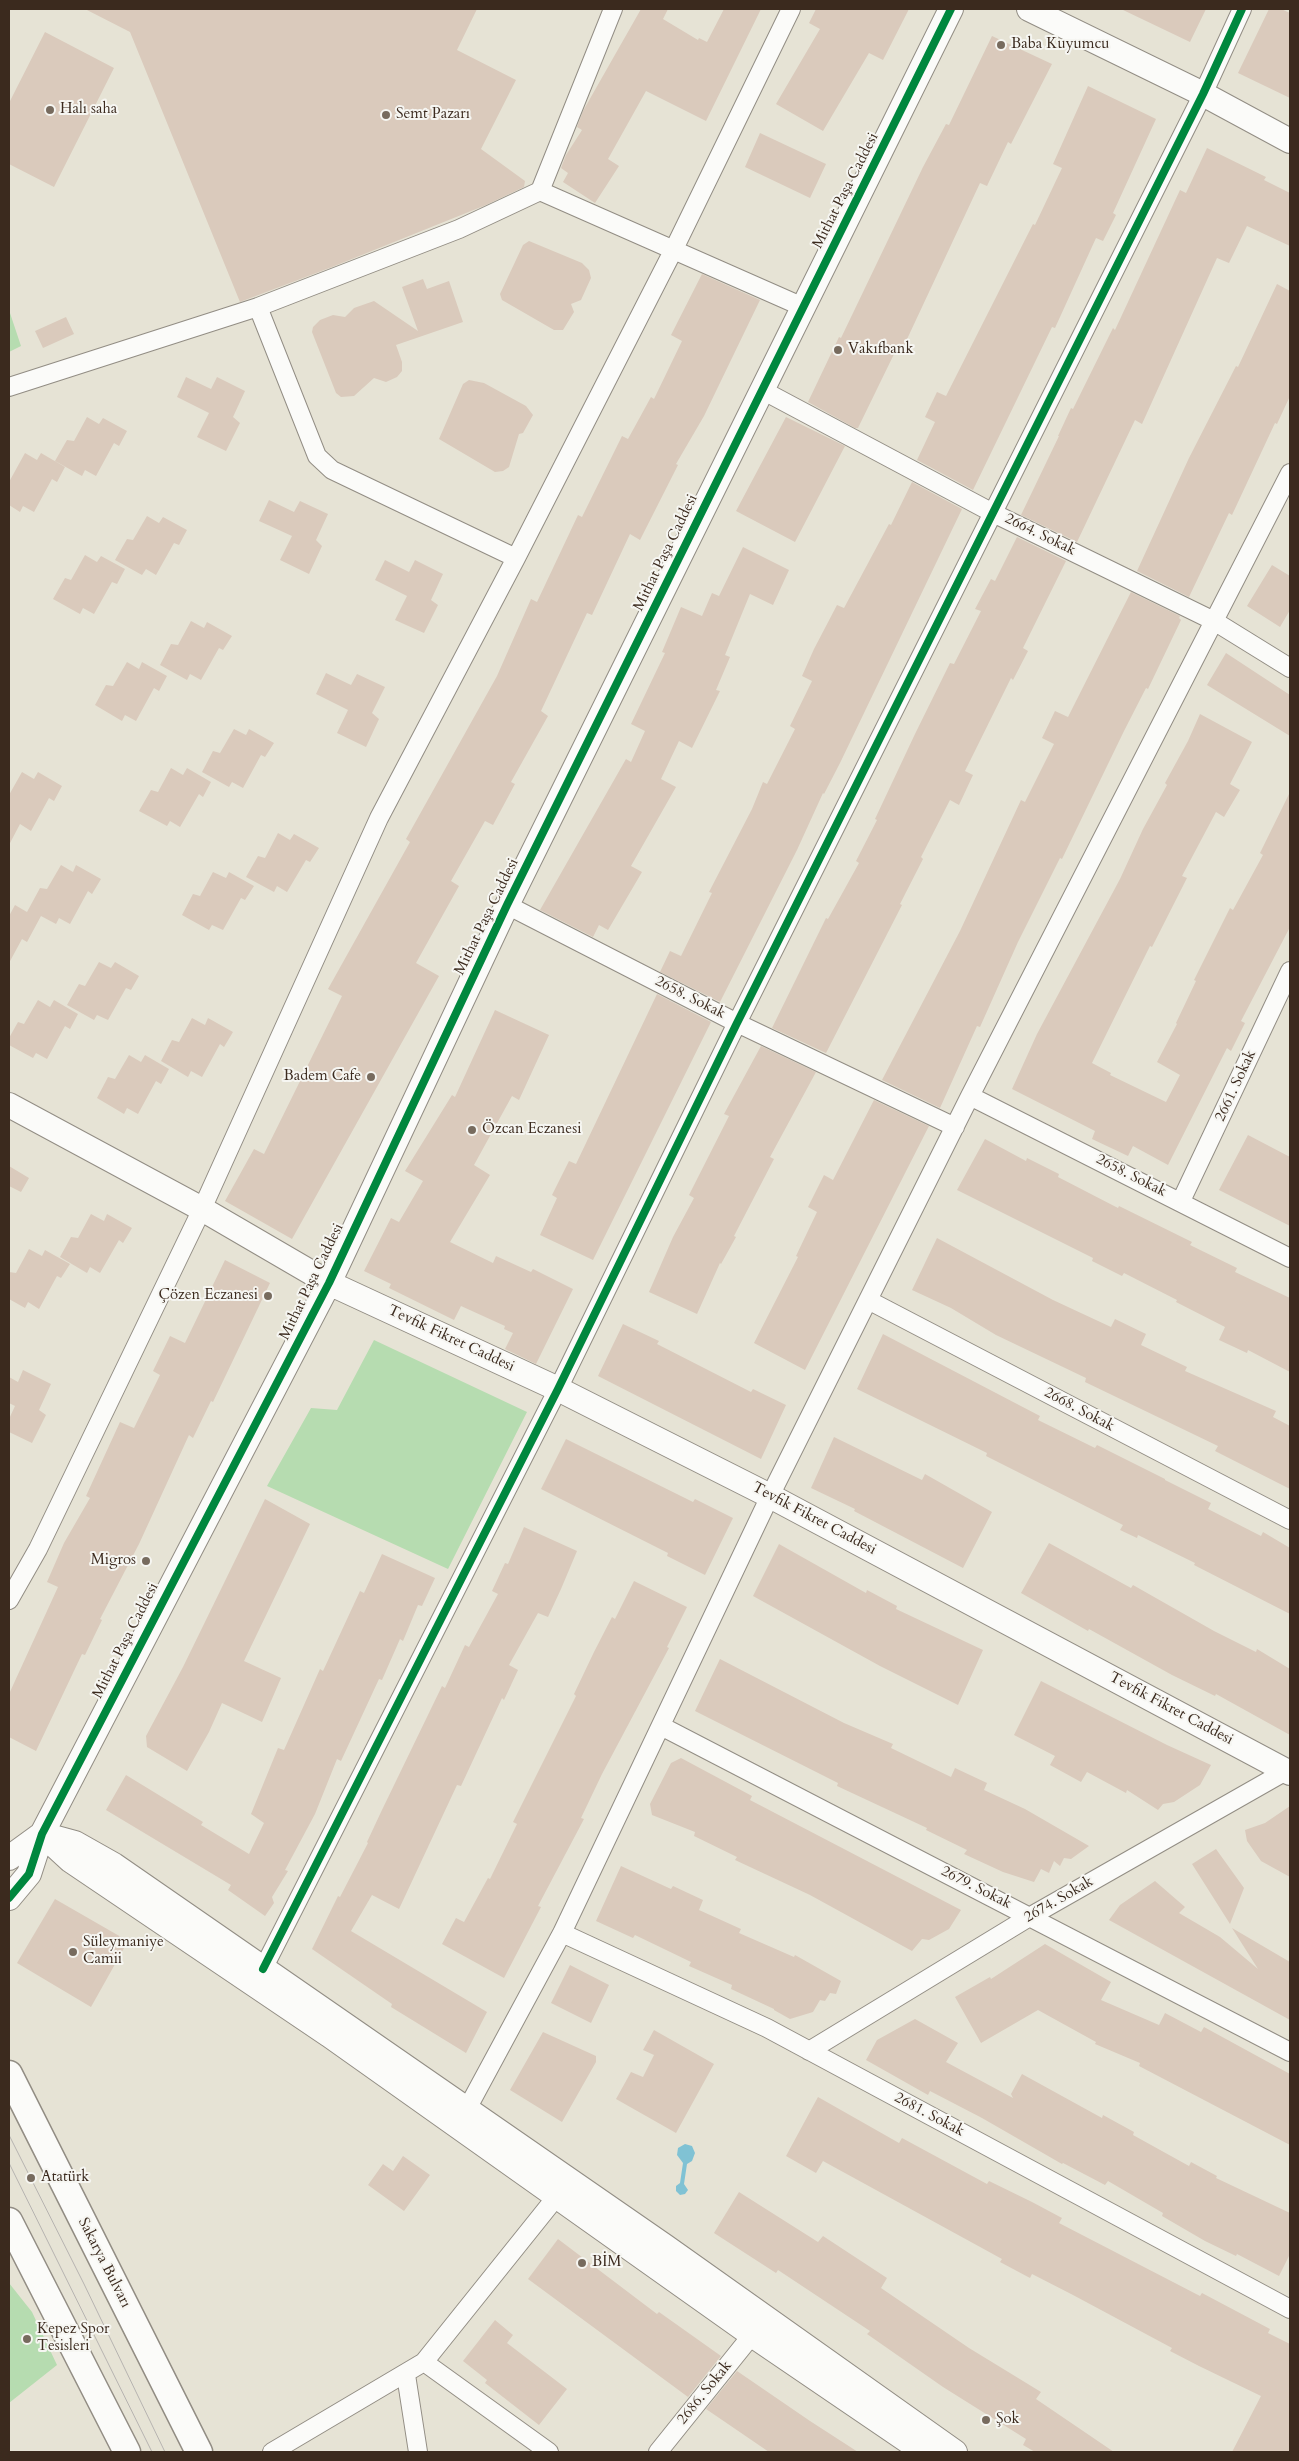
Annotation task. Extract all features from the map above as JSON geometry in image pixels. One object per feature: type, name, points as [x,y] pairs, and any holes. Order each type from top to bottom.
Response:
[{"type":"main road","name":"Sakarya Bulvarı","points":[[9,2074],[200,2452]]},
{"type":"main road","points":[[9,2221],[127,2452]]},
{"type":"street","points":[[9,388],[258,308],[458,229],[540,191],[613,9]]},
{"type":"street","points":[[9,1600],[38,1549],[202,1209],[379,818],[516,558],[674,249],[791,9]]},
{"type":"street","name":"Mithat Paşa Caddesi","points":[[9,1898],[29,1874],[42,1834],[329,1282],[507,905],[951,9]]},
{"type":"street","points":[[1029,9],[1203,94],[1290,141]]},
{"type":"street","points":[[263,1969],[558,1389],[737,1022],[1203,94],[1242,9]]},
{"type":"street","points":[[540,191],[803,307]]},
{"type":"street","points":[[258,308],[317,456],[332,470],[516,558]]},
{"type":"street","name":"2664. Sokak","points":[[762,390],[993,513],[1214,621],[1290,668]]},
{"type":"street","points":[[467,2109],[562,1933],[770,1496],[970,1096],[1290,472]]},
{"type":"street","name":"2658. Sokak","points":[[507,905],[737,1022],[955,1128]]},
{"type":"street","name":"2661. Sokak","points":[[1181,1201],[1290,971]]},
{"type":"street","name":"2658. Sokak","points":[[970,1096],[1181,1201],[1290,1258]]},
{"type":"street","name":"Tevfik Fikret Caddesi","points":[[9,1105],[202,1209],[329,1282],[558,1389],[770,1496],[1288,1772]]},
{"type":"street","name":"2668. Sokak","points":[[868,1300],[1290,1520]]},
{"type":"street","name":"2679. Sokak","points":[[661,1726],[1031,1916],[1290,2052]]},
{"type":"street","name":"2674. Sokak","points":[[809,2051],[1031,1916],[1288,1772]]},
{"type":"street","points":[[9,1858],[42,1834]]},
{"type":"street","points":[[42,1834],[75,1843],[114,1865],[467,2109],[955,2452]]},
{"type":"street","points":[[42,1834],[70,1860],[329,2035],[752,2335],[924,2452]]},
{"type":"street","name":"2681. Sokak","points":[[562,1933],[768,2028],[1290,2309]]},
{"type":"street","points":[[272,2452],[424,2362],[557,2196]]},
{"type":"street","name":"2686. Sokak","points":[[658,2452],[752,2335]]},
{"type":"street","points":[[424,2362],[549,2452]]},
{"type":"street","points":[[406,2374],[418,2452]]},
{"type":"green space","points":[[9,310],[21,346],[9,352]]},
{"type":"green space","points":[[374,1340],[527,1412],[448,1569],[267,1486],[311,1408],[337,1410]]},
{"type":"green space","name":"Kepez Spor Tesisleri","points":[[9,2283],[32,2312],[57,2365],[9,2403]]},
{"type":"water","points":[[685,2144],[692,2146],[695,2153],[692,2161],[687,2164],[684,2184],[688,2190],[685,2194],[680,2195],[676,2191],[676,2186],[680,2183],[683,2163],[677,2155],[678,2148]]},
{"type":"building","points":[[85,9],[477,9],[457,50],[516,80],[481,149],[525,181],[524,187],[486,205],[240,302],[130,32]]},
{"type":"building","points":[[641,9],[668,9],[663,19],[698,40],[699,38],[707,42],[724,9],[761,9],[706,121],[646,91],[608,159],[619,166],[595,203],[563,182],[568,173],[561,168],[566,155],[582,130],[577,127],[583,111]]},
{"type":"building","points":[[816,9],[909,9],[883,60],[869,53],[823,131],[776,104],[820,29],[809,23]]},
{"type":"building","points":[[1121,9],[1206,9],[1190,42]]},
{"type":"building","points":[[1269,9],[1281,9],[1290,13],[1290,98],[1238,73]]},
{"type":"building","points":[[45,32],[114,68],[54,187],[9,164],[9,103]]},
{"type":"building","points":[[992,36],[1052,64],[1011,144],[1008,142],[987,186],[980,183],[901,352],[896,350],[858,428],[855,428],[808,402],[839,337],[841,338],[923,167],[946,124],[949,125]]},
{"type":"building","points":[[1088,86],[1156,119],[1113,213],[1116,215],[1103,241],[1096,238],[1055,328],[1052,327],[973,490],[917,460],[935,422],[925,417],[937,392],[946,396],[1033,224],[1035,225],[1062,168],[1053,164]]},
{"type":"building","points":[[760,133],[826,164],[810,198],[745,167]]},
{"type":"building","points":[[1207,148],[1266,177],[1264,180],[1290,193],[1290,246],[1247,226],[1229,263],[1217,258],[1142,424],[1135,420],[1077,542],[1021,515],[1071,408],[1073,409],[1113,328],[1115,330],[1180,190],[1186,193]]},
{"type":"building","points":[[529,241],[582,263],[589,270],[591,278],[581,300],[571,304],[574,312],[563,330],[554,330],[502,300],[500,294],[523,245]]},
{"type":"building","points":[[702,274],[760,300],[704,416],[676,464],[678,465],[640,540],[630,534],[592,615],[587,613],[541,711],[548,716],[511,782],[515,784],[493,825],[485,821],[451,881],[459,886],[416,963],[439,976],[292,1239],[225,1201],[254,1149],[264,1154],[342,996],[328,989],[410,842],[406,839],[497,676],[531,599],[537,602],[578,515],[582,517],[622,436],[628,439],[651,397],[654,399],[682,341],[671,335]]},
{"type":"building","points":[[423,279],[427,289],[449,281],[463,322],[396,345],[402,362],[402,371],[397,377],[386,382],[374,378],[354,396],[341,397],[336,393],[312,332],[313,327],[320,320],[333,315],[345,317],[354,308],[374,301],[418,331],[402,287]]},
{"type":"building","points":[[1277,284],[1290,291],[1290,396],[1277,424],[1275,423],[1232,515],[1229,513],[1189,597],[1137,571],[1189,458],[1236,366],[1238,367]]},
{"type":"building","points":[[66,317],[74,334],[43,348],[35,331]]},
{"type":"building","points":[[186,377],[211,389],[217,377],[245,391],[233,417],[240,423],[226,451],[197,437],[209,413],[177,397]]},
{"type":"building","points":[[469,380],[484,383],[526,406],[533,415],[523,433],[519,434],[509,467],[503,471],[495,472],[439,439],[463,384]]},
{"type":"building","points":[[87,417],[99,424],[103,418],[127,431],[119,446],[114,443],[96,476],[85,470],[82,476],[55,461],[67,440],[74,441]]},
{"type":"building","points":[[786,417],[845,446],[795,542],[736,511]]},
{"type":"building","points":[[25,453],[37,460],[41,453],[65,467],[57,482],[52,479],[34,512],[23,506],[20,512],[9,505],[9,482]]},
{"type":"building","points":[[912,482],[962,509],[840,763],[823,793],[797,850],[720,1002],[660,972],[670,951],[681,956],[712,893],[709,892],[752,809],[763,782],[767,784],[795,729],[790,726],[812,681],[802,676],[814,649],[837,605],[844,608],[889,524],[891,525]]},
{"type":"building","points":[[269,500],[294,512],[300,501],[328,514],[316,540],[322,546],[309,574],[280,560],[292,536],[259,521]]},
{"type":"building","points":[[147,516],[159,523],[163,517],[187,530],[179,545],[174,543],[156,575],[146,569],[142,575],[115,560],[127,539],[133,540]]},
{"type":"building","points":[[1017,537],[1066,561],[1023,648],[1028,651],[1013,680],[1011,678],[965,771],[973,775],[959,805],[950,800],[921,857],[923,859],[900,904],[902,905],[826,1053],[772,1028],[826,918],[828,919],[859,863],[856,861],[877,820],[875,819],[915,734],[950,663],[954,664],[981,611],[975,609],[991,579],[995,581]]},
{"type":"building","points":[[743,547],[789,570],[773,605],[750,594],[725,655],[730,657],[716,690],[720,691],[692,748],[679,741],[661,779],[676,787],[631,866],[642,872],[608,930],[599,925],[593,937],[540,910],[626,759],[631,762],[645,731],[631,724],[665,653],[662,652],[681,607],[702,616],[712,593],[719,596]]},
{"type":"building","points":[[85,555],[97,562],[101,556],[125,569],[117,584],[112,582],[94,614],[83,608],[80,614],[53,599],[65,578],[71,580]]},
{"type":"building","points":[[385,560],[409,572],[415,560],[443,574],[431,600],[438,605],[424,633],[395,620],[407,596],[375,580]]},
{"type":"building","points":[[1272,565],[1290,576],[1290,610],[1280,627],[1247,606]]},
{"type":"building","points":[[1131,592],[1180,616],[1181,620],[1148,689],[1146,688],[1124,731],[1062,859],[1060,858],[1018,942],[980,1027],[977,1026],[940,1108],[882,1080],[960,931],[1021,800],[1025,802],[1054,744],[1042,738],[1055,711],[1068,717]]},
{"type":"building","points":[[191,621],[204,628],[207,622],[232,636],[223,650],[219,648],[201,680],[190,674],[187,680],[160,665],[171,644],[178,645]]},
{"type":"building","points":[[1226,653],[1290,695],[1290,736],[1207,685]]},
{"type":"building","points":[[127,662],[139,669],[142,662],[167,676],[159,691],[154,688],[136,721],[125,715],[122,721],[95,705],[106,685],[113,686]]},
{"type":"building","points":[[326,673],[351,685],[357,674],[385,687],[372,713],[379,719],[366,747],[337,733],[348,710],[316,694]]},
{"type":"building","points":[[1200,714],[1252,742],[1230,784],[1240,790],[1224,817],[1216,812],[1182,876],[1187,878],[1152,947],[1150,946],[1092,1063],[1111,1073],[1110,1075],[1166,1102],[1180,1075],[1157,1062],[1177,1024],[1196,981],[1194,980],[1230,908],[1233,910],[1263,855],[1260,853],[1290,792],[1290,927],[1241,1021],[1245,1023],[1231,1051],[1227,1048],[1168,1165],[1133,1146],[1128,1156],[1092,1139],[1095,1131],[1012,1089],[1037,1034],[1120,879]]},
{"type":"building","points":[[234,729],[246,735],[249,729],[274,743],[265,757],[261,755],[243,788],[232,782],[229,787],[202,772],[213,751],[220,753]]},
{"type":"building","points":[[171,768],[183,775],[187,768],[211,782],[203,797],[199,794],[180,827],[170,821],[167,826],[139,811],[151,790],[158,792]]},
{"type":"building","points":[[22,772],[34,779],[38,772],[62,786],[54,801],[49,798],[31,831],[20,824],[9,845],[9,795]]},
{"type":"building","points":[[278,833],[290,840],[294,834],[319,848],[310,862],[306,860],[287,892],[277,886],[274,892],[246,877],[258,856],[265,858]]},
{"type":"building","points":[[61,865],[73,872],[76,865],[101,879],[92,894],[88,891],[70,924],[59,918],[56,924],[41,916],[27,942],[22,939],[9,963],[9,916],[15,905],[27,912],[40,888],[47,889]]},
{"type":"building","points":[[213,872],[226,878],[229,872],[254,886],[245,900],[241,898],[223,930],[212,925],[209,930],[182,915],[193,894],[200,896]]},
{"type":"building","points":[[99,962],[111,968],[115,962],[139,976],[131,990],[126,988],[108,1020],[97,1015],[94,1020],[67,1005],[79,984],[85,986]]},
{"type":"building","points":[[657,994],[711,1022],[593,1260],[540,1235],[557,1198],[552,1195],[569,1161],[576,1164]]},
{"type":"building","points":[[38,1000],[50,1007],[54,1000],[78,1014],[70,1029],[65,1026],[47,1059],[36,1053],[33,1058],[9,1045],[9,1038],[18,1022],[24,1024]]},
{"type":"building","points":[[495,1010],[549,1035],[519,1100],[512,1096],[474,1165],[490,1175],[450,1242],[493,1263],[496,1256],[531,1272],[533,1269],[573,1289],[536,1364],[505,1349],[513,1333],[504,1329],[505,1326],[461,1306],[454,1320],[389,1288],[391,1284],[364,1271],[391,1218],[399,1222],[423,1181],[405,1171],[452,1095],[455,1097]]},
{"type":"building","points":[[192,1018],[205,1025],[208,1018],[233,1032],[224,1047],[220,1044],[202,1077],[191,1071],[188,1077],[161,1061],[172,1040],[179,1042]]},
{"type":"building","points":[[761,1046],[816,1072],[770,1157],[774,1159],[734,1236],[736,1237],[720,1263],[697,1314],[649,1292],[673,1237],[694,1198],[689,1195],[729,1116],[724,1114]]},
{"type":"building","points":[[129,1055],[141,1062],[145,1055],[169,1069],[161,1084],[156,1081],[138,1114],[127,1108],[124,1114],[97,1098],[108,1077],[115,1079]]},
{"type":"building","points":[[874,1100],[929,1126],[805,1370],[754,1343],[798,1257],[796,1256],[817,1212],[808,1207],[824,1175],[833,1180]]},
{"type":"building","points":[[1248,1135],[1290,1157],[1290,1226],[1219,1190]]},
{"type":"building","points":[[985,1139],[1026,1161],[1027,1158],[1059,1174],[1058,1177],[1118,1208],[1119,1206],[1192,1242],[1190,1245],[1237,1268],[1235,1272],[1290,1298],[1290,1372],[1248,1350],[1247,1353],[1219,1340],[1225,1327],[1176,1302],[1177,1300],[1124,1273],[1122,1276],[1092,1261],[1093,1258],[957,1190]]},
{"type":"building","points":[[9,1166],[29,1178],[21,1192],[9,1186]]},
{"type":"building","points":[[91,1214],[104,1221],[107,1214],[132,1228],[123,1243],[119,1240],[100,1273],[90,1267],[87,1273],[60,1257],[71,1237],[78,1238]]},
{"type":"building","points":[[937,1238],[1053,1300],[1111,1327],[1115,1319],[1146,1334],[1141,1345],[1187,1367],[1185,1371],[1276,1411],[1273,1417],[1290,1426],[1290,1489],[1215,1451],[1218,1446],[1085,1382],[1086,1378],[996,1335],[951,1308],[912,1290]]},
{"type":"building","points":[[29,1249],[42,1256],[45,1250],[70,1264],[61,1278],[57,1276],[39,1309],[28,1302],[25,1308],[9,1299],[9,1272],[16,1273]]},
{"type":"building","points":[[225,1260],[270,1283],[213,1402],[211,1401],[193,1438],[189,1435],[139,1544],[100,1619],[102,1620],[85,1655],[82,1654],[36,1751],[9,1737],[9,1694],[58,1587],[47,1582],[64,1543],[90,1498],[86,1496],[120,1422],[134,1428],[160,1375],[153,1371],[170,1336],[185,1343]]},
{"type":"building","points":[[623,1324],[659,1341],[657,1344],[751,1392],[753,1389],[786,1405],[761,1459],[598,1376]]},
{"type":"building","points":[[883,1334],[1040,1416],[1038,1420],[1095,1448],[1097,1445],[1165,1479],[1211,1503],[1208,1509],[1261,1536],[1263,1532],[1290,1548],[1290,1614],[1194,1565],[1195,1563],[1138,1535],[1137,1538],[1120,1530],[1123,1525],[986,1456],[987,1453],[857,1389]]},
{"type":"building","points":[[23,1370],[51,1384],[39,1410],[46,1415],[32,1443],[9,1432],[9,1419],[15,1406],[9,1403],[9,1377],[18,1382]]},
{"type":"building","points":[[834,1437],[922,1480],[925,1474],[992,1512],[963,1568],[854,1511],[855,1509],[811,1488]]},
{"type":"building","points":[[566,1439],[693,1502],[695,1499],[733,1518],[705,1575],[667,1556],[668,1553],[541,1489]]},
{"type":"building","points":[[265,1499],[310,1524],[244,1661],[281,1678],[262,1722],[222,1703],[209,1732],[187,1771],[147,1747],[146,1736],[183,1667]]},
{"type":"building","points":[[524,1527],[577,1551],[561,1589],[548,1617],[538,1613],[509,1665],[518,1670],[504,1700],[502,1698],[461,1786],[457,1785],[399,1909],[372,1895],[351,1931],[487,2012],[466,2053],[391,2007],[392,2004],[312,1949],[338,1896],[340,1897],[368,1843],[442,1686],[445,1688],[465,1645],[469,1647],[498,1594],[492,1591],[505,1563],[508,1564]]},
{"type":"building","points":[[1049,1543],[1131,1588],[1133,1585],[1214,1631],[1256,1652],[1257,1649],[1290,1669],[1290,1735],[1216,1694],[1215,1696],[1172,1675],[1089,1629],[1088,1631],[1021,1593]]},
{"type":"building","points":[[779,1544],[866,1593],[867,1590],[897,1606],[896,1609],[983,1650],[958,1705],[880,1666],[753,1596]]},
{"type":"building","points":[[382,1554],[435,1578],[422,1606],[418,1605],[403,1641],[400,1639],[382,1680],[379,1679],[341,1761],[337,1759],[315,1814],[285,1870],[288,1871],[272,1897],[274,1903],[265,1916],[228,1890],[231,1885],[106,1810],[126,1775],[203,1822],[201,1825],[249,1854],[264,1823],[251,1814],[278,1748],[284,1750],[320,1669],[323,1671],[360,1591],[364,1593]]},
{"type":"building","points":[[634,1581],[687,1607],[667,1647],[669,1648],[602,1774],[581,1818],[584,1819],[538,1906],[541,1907],[504,1978],[442,1944],[456,1918],[464,1922],[488,1878],[490,1879],[517,1824],[513,1822],[576,1696],[574,1694],[594,1652],[612,1617],[615,1619]]},
{"type":"building","points":[[720,1659],[844,1723],[893,1744],[891,1748],[951,1777],[955,1768],[987,1783],[984,1790],[1025,1809],[1089,1846],[1071,1859],[1064,1858],[1060,1866],[1054,1861],[1049,1873],[1041,1869],[1034,1882],[1003,1872],[964,1854],[967,1850],[926,1830],[927,1828],[837,1786],[838,1783],[695,1711]]},
{"type":"building","points":[[1041,1681],[1167,1745],[1211,1765],[1200,1785],[1174,1802],[1163,1804],[1158,1810],[1127,1790],[1126,1793],[1087,1772],[1081,1782],[1050,1765],[1055,1756],[1014,1735]]},
{"type":"building","points":[[681,1758],[752,1796],[750,1800],[961,1910],[949,1929],[929,1940],[922,1939],[912,1951],[810,1895],[735,1860],[737,1857],[694,1836],[695,1832],[652,1815],[650,1804],[671,1763]]},
{"type":"building","points":[[1290,1806],[1290,1877],[1261,1861],[1247,1841],[1245,1830],[1265,1823]]},
{"type":"building","points":[[1216,1849],[1244,1888],[1230,1924],[1192,1864]]},
{"type":"building","points":[[621,1866],[671,1889],[673,1886],[703,1900],[699,1910],[741,1929],[739,1933],[794,1957],[795,1955],[841,1981],[836,1994],[830,1993],[825,2001],[820,2000],[813,2012],[790,2019],[774,2009],[731,1989],[732,1985],[689,1966],[691,1962],[635,1935],[633,1938],[596,1921]]},
{"type":"building","points":[[1155,1881],[1185,1907],[1179,1913],[1220,1937],[1258,1969],[1232,1928],[1290,1962],[1290,2020],[1109,1920],[1120,1905]]},
{"type":"building","name":"Süleymaniye Camii","points":[[55,1899],[128,1941],[91,2007],[17,1963]]},
{"type":"building","points":[[1045,1944],[1111,1982],[1101,2000],[1159,2025],[1165,2013],[1201,2032],[1204,2027],[1290,2074],[1290,2145],[1139,2066],[1140,2063],[1095,2044],[1096,2042],[1038,2010],[981,2043],[955,1997],[990,1977],[991,1979]]},
{"type":"building","points":[[570,1965],[609,1985],[591,2023],[551,2003]]},
{"type":"building","points":[[915,2019],[958,2043],[946,2062],[1013,2098],[1011,2094],[1022,2074],[1102,2118],[1103,2115],[1134,2132],[1133,2135],[1189,2166],[1191,2162],[1217,2176],[1216,2178],[1290,2213],[1290,2254],[1279,2276],[1237,2254],[1236,2256],[1205,2241],[1162,2216],[1163,2213],[1108,2181],[1105,2185],[1062,2164],[982,2118],[930,2091],[928,2095],[866,2060],[877,2040]]},
{"type":"building","points":[[654,2030],[714,2064],[676,2133],[616,2099],[631,2072],[643,2077],[654,2055],[643,2050]]},
{"type":"building","points":[[543,2032],[596,2056],[596,2062],[562,2122],[510,2090]]},
{"type":"building","points":[[818,2097],[899,2143],[902,2138],[987,2184],[989,2181],[1032,2202],[1062,2218],[1059,2223],[1200,2296],[1202,2293],[1270,2329],[1268,2333],[1290,2344],[1290,2452],[1232,2452],[1261,2396],[1170,2351],[1172,2348],[1073,2295],[1032,2274],[1030,2278],[1000,2262],[1002,2259],[823,2161],[816,2173],[786,2156]]},
{"type":"building","points":[[403,2156],[430,2175],[404,2211],[368,2185],[383,2164],[393,2171]]},
{"type":"building","points":[[739,2192],[818,2242],[823,2236],[887,2278],[881,2288],[969,2348],[1041,2392],[1036,2399],[1114,2452],[1035,2452],[1023,2445],[1026,2439],[943,2387],[867,2334],[870,2331],[778,2270],[776,2273],[714,2233]]},
{"type":"building","points":[[558,2239],[657,2314],[659,2312],[721,2356],[688,2397],[528,2279]]},
{"type":"building","points":[[495,2320],[513,2335],[507,2343],[567,2389],[539,2425],[485,2383],[487,2380],[463,2361]]},
{"type":"building","points":[[737,2371],[858,2452],[769,2452],[706,2409]]},
{"type":"tram line","points":[[9,2135],[84,2284],[165,2452]]},
{"type":"tram line","points":[[9,2163],[152,2452]]},
{"type":"cycle path","points":[[9,1898],[29,1874],[42,1834],[329,1283],[507,905],[951,9]]},
{"type":"cycle path","points":[[263,1969],[558,1389],[737,1023],[1203,94],[1242,9]]},
{"type":"place","name":"Baba Kuyumcu","points":[[1001,45]]},
{"type":"place","name":"Halı saha","points":[[50,110]]},
{"type":"place","name":"Semt Pazarı","points":[[386,115]]},
{"type":"place","name":"Vakıfbank","points":[[838,350]]},
{"type":"place","name":"Badem Cafe","points":[[371,1077]]},
{"type":"place","name":"Özcan Eczanesi","points":[[472,1130]]},
{"type":"place","name":"Çözen Eczanesi","points":[[268,1296]]},
{"type":"place","name":"Migros","points":[[146,1561]]},
{"type":"place","name":"Süleymaniye Camii","points":[[73,1952]]},
{"type":"place","name":"Atatürk","points":[[31,2178]]},
{"type":"place","name":"BİM","points":[[582,2263]]},
{"type":"place","name":"Kepez Spor Tesisleri","points":[[27,2339]]},
{"type":"place","name":"Şok","points":[[986,2420]]}]
